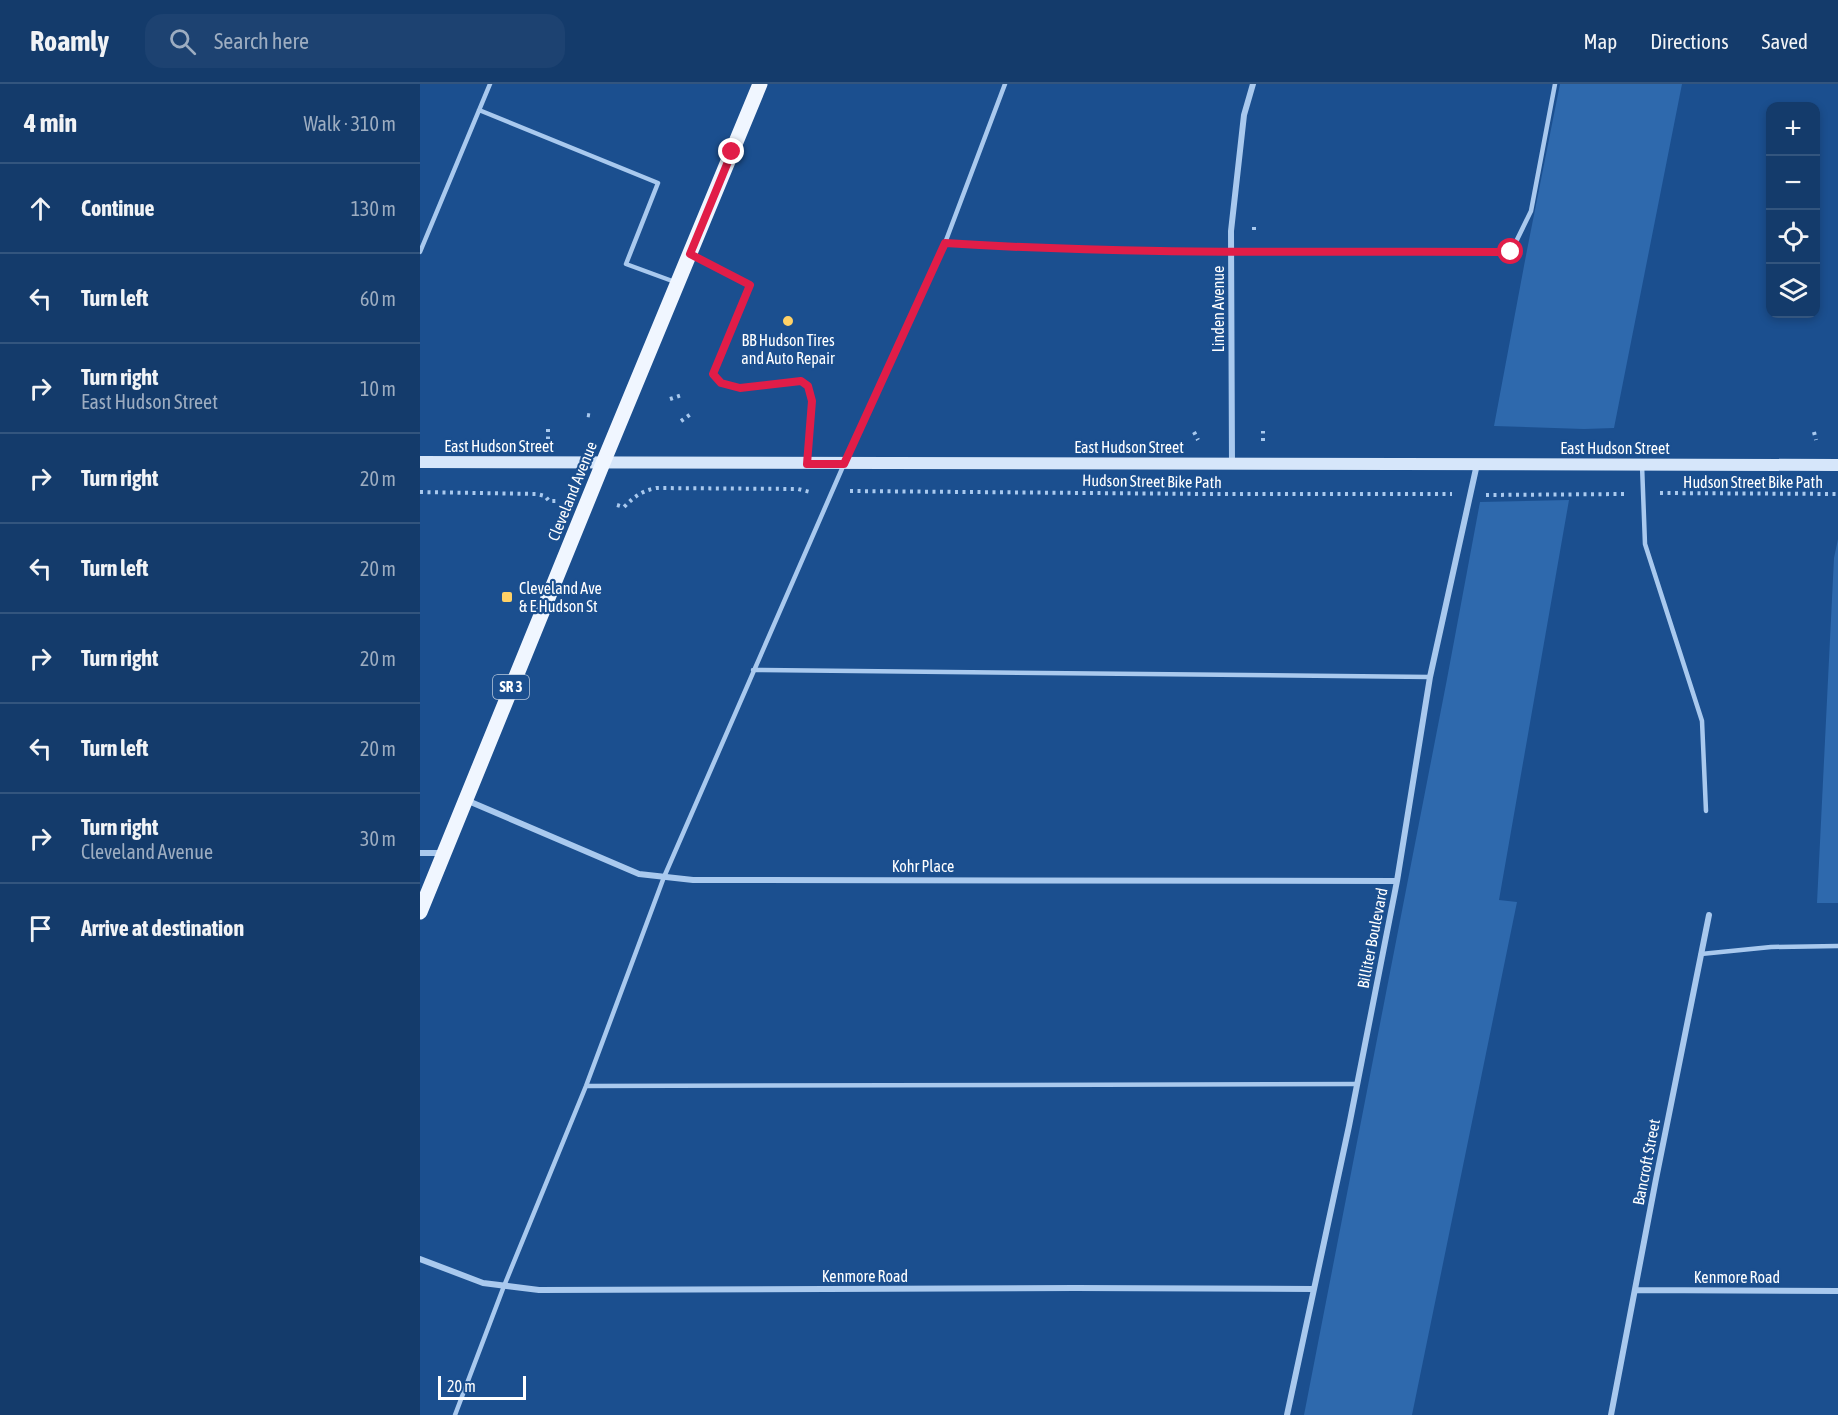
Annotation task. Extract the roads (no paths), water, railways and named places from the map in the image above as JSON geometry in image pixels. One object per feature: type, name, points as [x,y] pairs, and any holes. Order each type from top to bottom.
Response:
[{"type":"main road","name":"Cleveland Avenue","points":[[420,912],[760,84]]},
{"type":"main road","name":"East Hudson Street","points":[[420,462],[1838,465]]},
{"type":"street","name":"Linden Avenue","points":[[1232,464],[1231,231],[1244,115],[1253,84]]},
{"type":"street","name":"Billiter Boulevard","points":[[1287,1415],[1357,1084],[1397,880],[1430,677],[1477,464]]},
{"type":"street","name":"Kohr Place","points":[[465,800],[639,874],[693,880],[1397,880]]},
{"type":"street","points":[[420,853],[444,853]]},
{"type":"street","name":"Bancroft Street","points":[[1611,1415],[1709,915]]},
{"type":"street","name":"Kenmore Road","points":[[420,1258],[483,1283],[539,1290],[1314,1289]]},
{"type":"street","name":"Kenmore Road","points":[[1636,1290],[1838,1291]]},
{"type":"lane","points":[[420,252],[490,84]]},
{"type":"lane","points":[[455,1415],[504,1286],[586,1086],[664,877],[844,464],[945,243],[1005,84]]},
{"type":"lane","points":[[945,243],[1010,247],[1231,252],[1511,252],[1531,211],[1555,84]]},
{"type":"lane","points":[[479,110],[658,183],[626,264],[678,282]]},
{"type":"lane","points":[[690,254],[750,285],[713,374],[721,383],[740,388],[801,381],[808,386],[812,401],[807,464]]},
{"type":"lane","points":[[1642,465],[1645,544],[1702,721],[1706,811]]},
{"type":"lane","points":[[753,670],[1430,677]]},
{"type":"lane","points":[[1701,954],[1771,947],[1838,946]]},
{"type":"lane","points":[[586,1086],[1357,1084]]},
{"type":"place","name":"BB Hudson Tires and Auto Repair","points":[[788,321]]},
{"type":"place","name":"Cleveland Ave & E Hudson St","points":[[507,597]]}]
